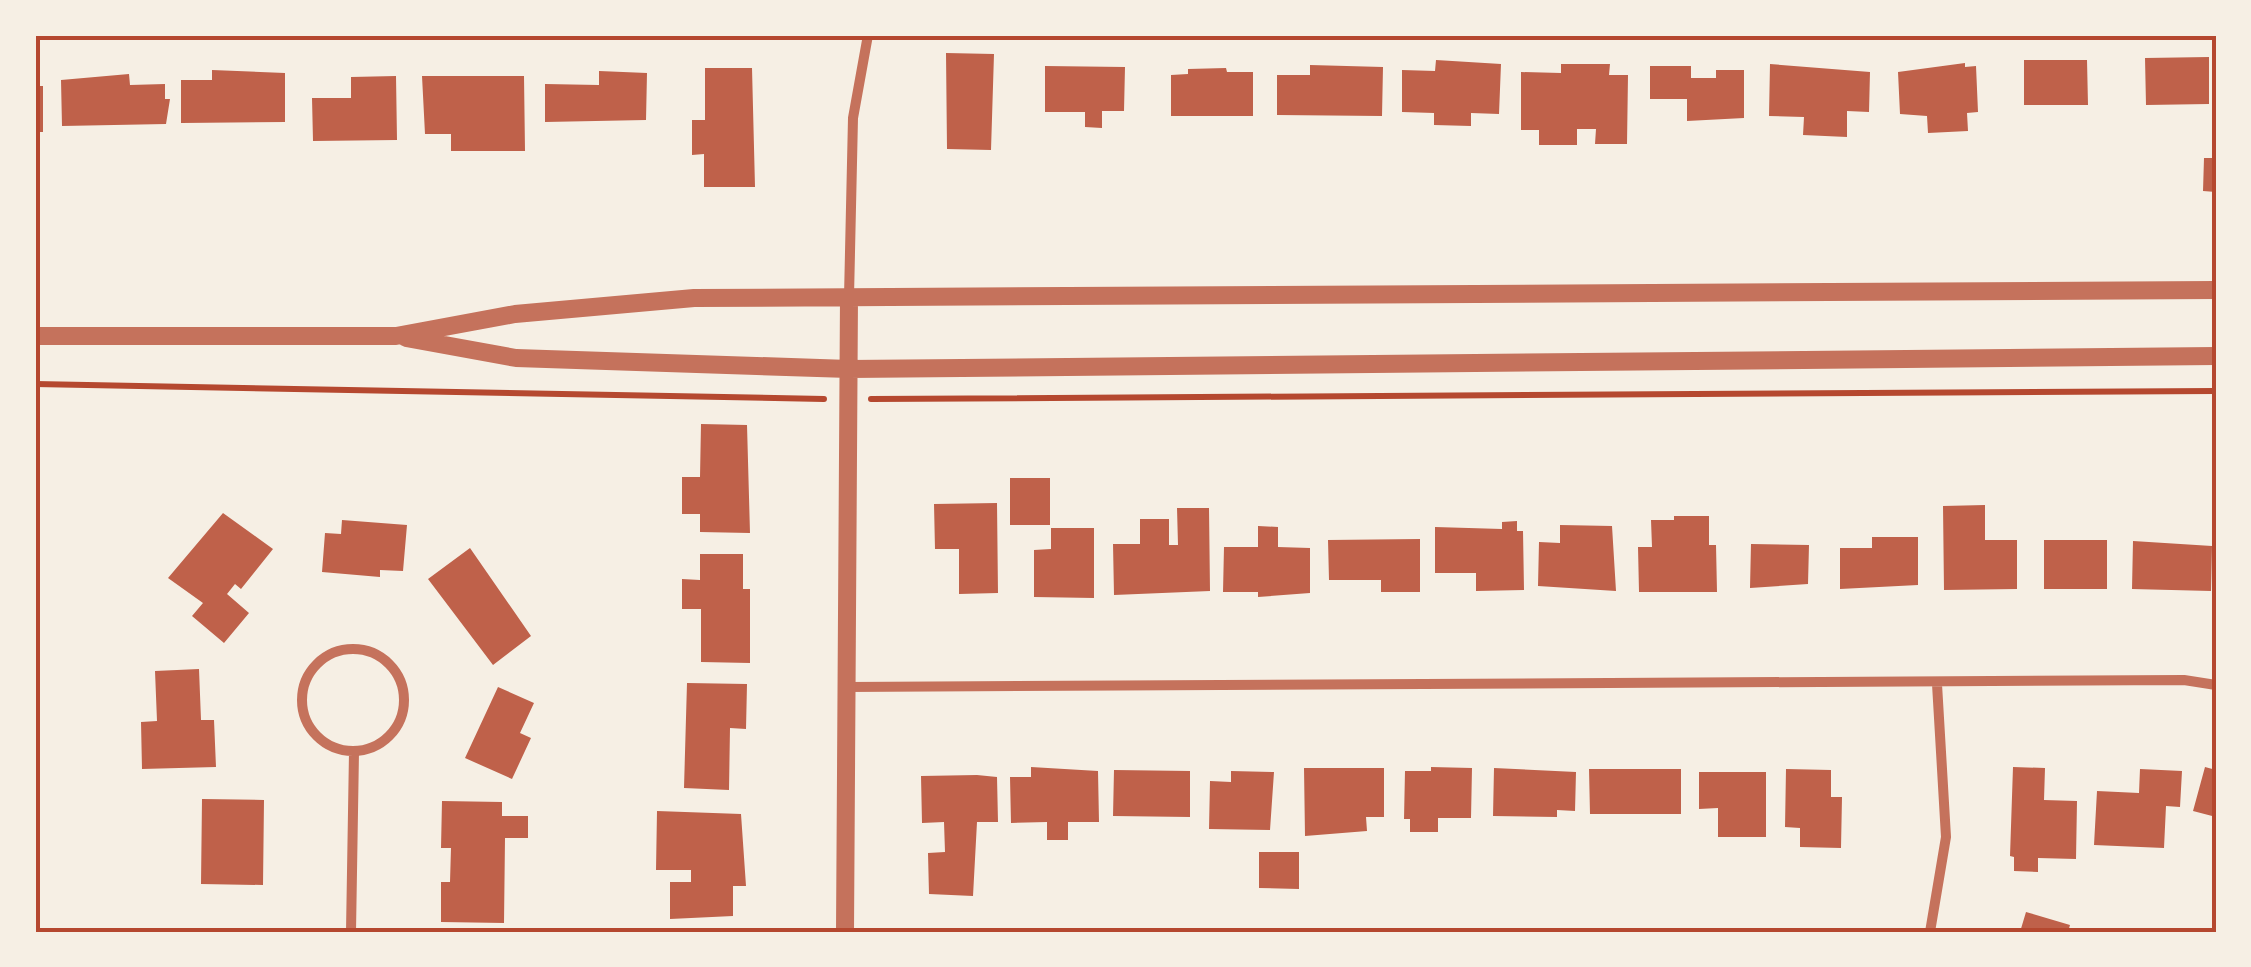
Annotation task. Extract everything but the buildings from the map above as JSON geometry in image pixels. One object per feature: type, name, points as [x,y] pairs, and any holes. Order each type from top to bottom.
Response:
[{"type":"street","points":[[845,932],[853,118],[868,35]]},
{"type":"street","points":[[396,336],[515,314],[694,298],[2216,290]]},
{"type":"street","points":[[35,336],[396,336],[516,358],[849,370],[2216,356]]},
{"type":"street","points":[[352,649],[367,651],[394,669],[404,699],[395,730],[384,741],[354,752],[320,740],[308,727],[302,693],[318,662],[352,649]]},
{"type":"street","points":[[847,687],[2184,680],[2216,684]]},
{"type":"street","points":[[1930,932],[1946,837],[1937,684]]},
{"type":"street","points":[[352,932],[354,752]]},
{"type":"path","points":[[35,384],[802,399]]},
{"type":"path","points":[[898,399],[2216,391]]}]
